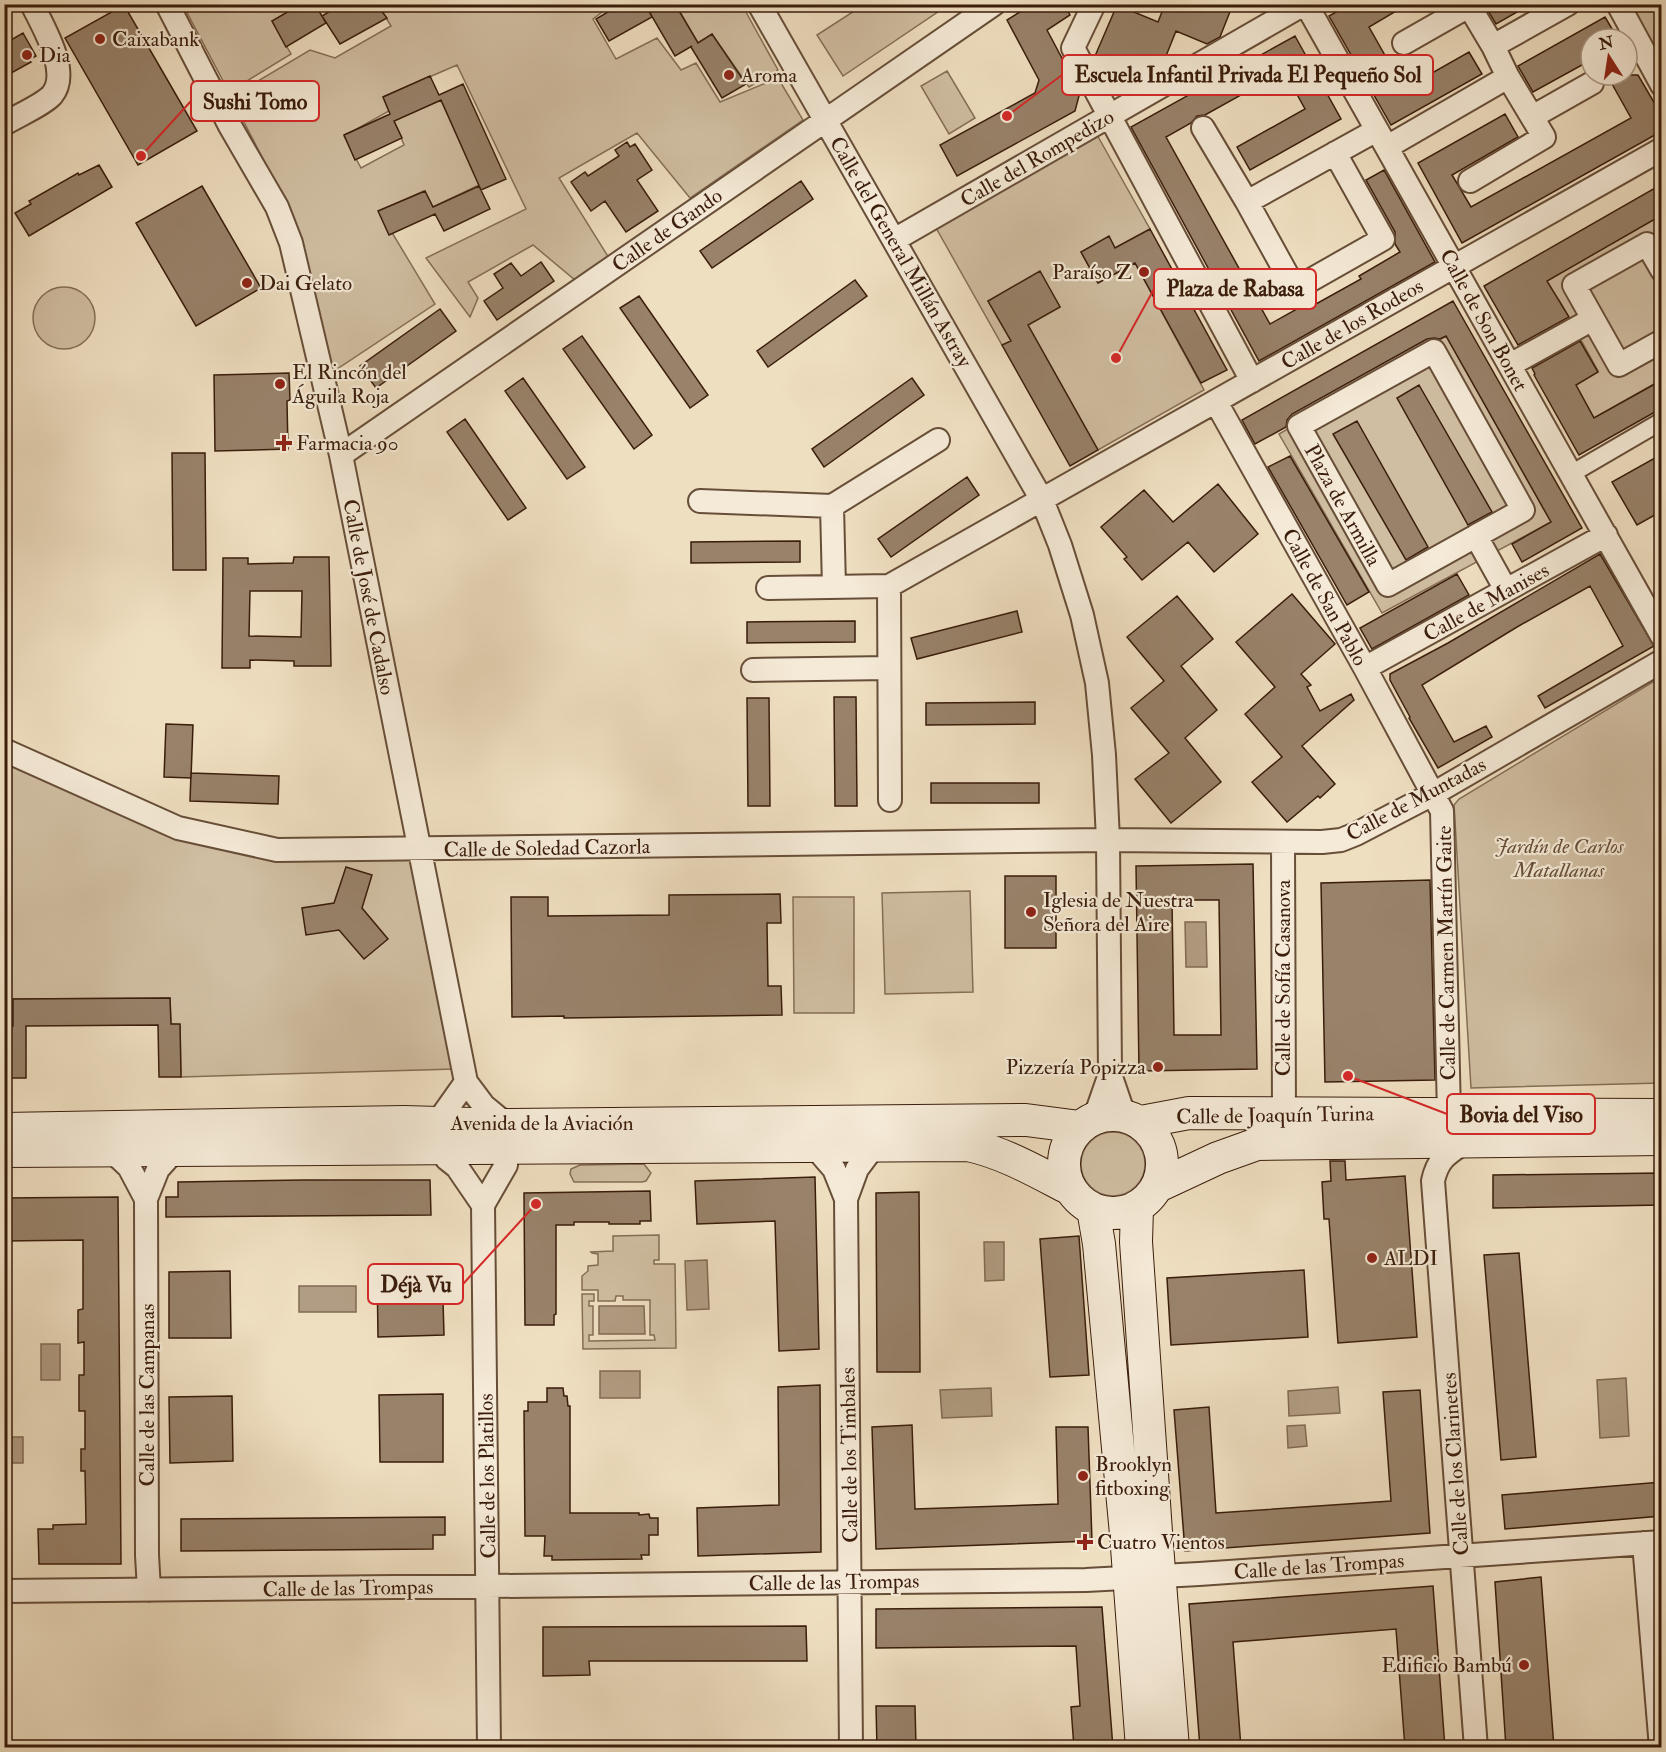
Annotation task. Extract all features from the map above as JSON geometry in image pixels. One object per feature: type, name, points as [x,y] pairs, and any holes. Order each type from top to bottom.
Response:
[{"type":"main road","name":"Calle de Joaquín Turina","points":[[1110,1120],[1189,1113],[1662,1114]]},
{"type":"main road","name":"Avenida de la Aviación","points":[[507,1146],[1026,1120],[1110,1120]]},
{"type":"main road","points":[[1142,1748],[1144,1577],[1136,1242],[1147,1196],[1162,1172],[1163,1158],[1152,1132],[1110,1120],[1071,1137],[1065,1156],[1065,1176],[1070,1189],[1084,1204],[1093,1209],[1115,1213],[1147,1196]]},
{"type":"main road","name":"Avenida de la Aviación","points":[[4,1129],[444,1146]]},
{"type":"main road","name":"Calle de Joaquín Turina","points":[[1147,1196],[1218,1158],[1257,1144],[1662,1139]]},
{"type":"main road","name":"Avenida de la Aviación","points":[[4,1151],[444,1146],[968,1145],[989,1150],[1070,1189]]},
{"type":"main road","points":[[1093,1209],[1144,1577],[1173,1748]]},
{"type":"street","points":[[4,124],[50,97],[57,87],[58,65],[54,50],[32,4]]},
{"type":"street","name":"Calle de José de Cadalso","points":[[167,4],[225,130],[286,228],[341,455],[466,1082],[484,1106],[507,1146]]},
{"type":"street","name":"Calle del General Millán Astray","points":[[759,4],[1042,500],[1060,546],[1082,615],[1095,672],[1104,755],[1108,840],[1110,1120]]},
{"type":"street","name":"Calle de Gando","points":[[341,455],[994,4]]},
{"type":"street","points":[[1094,4],[1073,48],[1252,381]]},
{"type":"street","name":"Calle del Rompedizo","points":[[894,240],[1305,4]]},
{"type":"street","name":"Calle de Son Bonet","points":[[1305,4],[1662,636]]},
{"type":"street","points":[[1493,46],[1569,4]]},
{"type":"street","points":[[1618,4],[1662,85]]},
{"type":"street","points":[[1404,43],[1469,5],[1544,137],[1470,182]]},
{"type":"street","points":[[1246,202],[1335,153],[1382,139],[1508,77]]},
{"type":"street","points":[[1532,117],[1585,87]]},
{"type":"street","points":[[1203,129],[1295,288],[1383,239],[1335,153]]},
{"type":"street","name":"Calle de los Rodeos","points":[[1042,500],[1662,149]]},
{"type":"street","points":[[1662,270],[1647,244],[1574,285],[1619,364],[1662,341]]},
{"type":"street","points":[[1510,365],[1593,319]]},
{"type":"street","name":"Plaza de Armilla","points":[[1434,351],[1523,510],[1476,536],[1388,585],[1299,426],[1434,351]]},
{"type":"street","name":"Calle de San Pablo","points":[[1216,402],[1433,794]]},
{"type":"street","points":[[1571,474],[1662,421]]},
{"type":"street","points":[[700,501],[832,506],[938,440]]},
{"type":"street","points":[[768,588],[889,586],[1042,500]]},
{"type":"street","points":[[832,506],[834,587]]},
{"type":"street","name":"Calle de Manises","points":[[1365,668],[1606,535]]},
{"type":"street","points":[[1476,536],[1506,590]]},
{"type":"street","points":[[889,586],[890,800]]},
{"type":"street","name":"Calle de Muntadas","points":[[1108,840],[1282,843],[1341,840],[1433,794],[1662,661]]},
{"type":"street","points":[[753,670],[889,668]]},
{"type":"street","name":"Calle de Soledad Cazorla","points":[[4,750],[178,828],[277,850],[1108,840]]},
{"type":"street","name":"Calle de Carmen Martín Gaite","points":[[1433,794],[1442,811],[1449,1115]]},
{"type":"street","name":"Calle de Sofía Casanova","points":[[1282,843],[1284,1113]]},
{"type":"street","points":[[466,1082],[444,1146],[483,1205]]},
{"type":"street","points":[[1433,1181],[1440,1161],[1468,1140]]},
{"type":"street","name":"Calle de los Clarinetes","points":[[1397,1141],[1414,1151],[1433,1181],[1476,1748]]},
{"type":"street","name":"Calle de los Timbales","points":[[851,1748],[846,1199],[857,1169],[875,1145]]},
{"type":"street","points":[[483,1205],[507,1146]]},
{"type":"street","name":"Calle de los Timbales","points":[[814,1146],[834,1169],[846,1199]]},
{"type":"street","name":"Calle de las Campanas","points":[[149,1590],[146,1199],[158,1169],[176,1149]]},
{"type":"street","name":"Calle de las Campanas","points":[[112,1151],[129,1167],[146,1199]]},
{"type":"street","name":"Calle de los Platillos","points":[[483,1205],[489,1748]]},
{"type":"street","points":[[1653,1542],[1661,1748]]},
{"type":"street","name":"Calle de las Trompas","points":[[4,1591],[1144,1577],[1653,1542]]},
{"type":"green space","points":[[613,4],[593,19],[616,59],[657,38],[681,70],[696,63],[720,102],[778,78],[803,120],[690,198],[637,133],[559,178],[609,258],[575,280],[533,245],[468,282],[478,298],[470,317],[426,258],[526,209],[457,65],[383,97],[389,111],[344,136],[361,168],[404,145],[394,121],[441,100],[479,185],[433,207],[424,191],[379,211],[435,304],[328,375],[264,161],[231,97],[310,50],[335,58],[391,26],[379,6],[381,5]]},
{"type":"green space","points":[[865,4],[948,5],[843,76],[817,35]]},
{"type":"green space","points":[[183,5],[301,5],[272,21],[291,54],[229,92]]},
{"type":"green space","points":[[676,5],[742,5],[778,70],[749,87],[712,34],[698,43]]},
{"type":"green space","points":[[1618,5],[1661,5],[1661,75],[1639,39],[1639,27],[1632,27]]},
{"type":"green space","points":[[947,71],[975,118],[949,134],[921,86]]},
{"type":"green space","points":[[1092,126],[1150,229],[1115,248],[1109,237],[1081,252],[1098,283],[1135,263],[1204,390],[1098,450],[1028,325],[1060,307],[1040,272],[988,301],[1011,341],[1002,345],[931,219]]},
{"type":"green space","points":[[1661,215],[1661,380],[1594,418],[1576,385],[1598,371],[1559,300],[1524,294]]},
{"type":"green space","points":[[64,287],[86,296],[95,318],[86,340],[64,349],[42,340],[33,318],[42,296]]},
{"type":"green space","points":[[1446,336],[1551,522],[1382,613],[1279,434]]},
{"type":"green space","name":"Jardín de Carlos Matallanas","points":[[1661,677],[1661,1083],[1471,1088],[1454,805],[1459,799]]},
{"type":"green space","points":[[4,757],[176,834],[419,850],[455,1069],[181,1077],[180,1025],[171,1024],[170,998],[13,999],[13,1026],[5,1026]]},
{"type":"green space","points":[[970,891],[973,992],[885,994],[882,893]]},
{"type":"green space","points":[[793,897],[854,897],[854,1013],[794,1013]]},
{"type":"green space","points":[[1113,1132],[1131,1138],[1139,1146],[1145,1164],[1139,1182],[1131,1190],[1113,1196],[1095,1190],[1087,1182],[1081,1164],[1087,1146],[1095,1138]]},
{"type":"green space","points":[[644,1164],[651,1173],[646,1181],[642,1182],[574,1182],[570,1174],[571,1169],[580,1165]]},
{"type":"green space","points":[[659,1235],[659,1260],[654,1260],[654,1264],[675,1264],[676,1348],[583,1349],[582,1294],[594,1294],[594,1301],[589,1301],[589,1306],[593,1306],[593,1335],[589,1335],[589,1341],[655,1340],[654,1335],[650,1335],[650,1300],[623,1300],[623,1296],[616,1296],[615,1301],[598,1301],[598,1290],[582,1290],[582,1276],[588,1271],[588,1266],[598,1265],[598,1254],[591,1252],[613,1251],[613,1236]]},
{"type":"shaded area","points":[[1185,922],[1206,922],[1207,967],[1186,967]]},
{"type":"shaded area","points":[[984,1242],[1004,1242],[1004,1280],[985,1281]]},
{"type":"shaded area","points":[[707,1260],[709,1309],[687,1310],[685,1261]]},
{"type":"shaded area","points":[[299,1286],[356,1286],[356,1312],[299,1312]]},
{"type":"shaded area","points":[[599,1306],[644,1306],[645,1334],[599,1334]]},
{"type":"shaded area","points":[[41,1344],[60,1344],[60,1380],[41,1380]]},
{"type":"shaded area","points":[[600,1371],[640,1371],[640,1398],[600,1398]]},
{"type":"shaded area","points":[[1626,1378],[1629,1436],[1600,1438],[1597,1380]]},
{"type":"shaded area","points":[[1338,1387],[1340,1413],[1289,1416],[1288,1391]]},
{"type":"shaded area","points":[[991,1388],[992,1416],[942,1418],[940,1390]]},
{"type":"shaded area","points":[[1305,1425],[1307,1446],[1288,1448],[1287,1426]]},
{"type":"shaded area","points":[[5,1437],[23,1437],[23,1463],[5,1463]]},
{"type":"building","points":[[301,4],[315,4],[326,23],[286,47],[272,21]]},
{"type":"building","points":[[342,4],[376,4],[387,18],[340,44],[322,16]]},
{"type":"building","points":[[621,4],[645,4],[652,17],[609,41],[596,19]]},
{"type":"building","points":[[665,4],[675,4],[698,43],[712,34],[746,84],[722,98],[692,46],[675,56],[650,13]]},
{"type":"building","points":[[1033,4],[1064,4],[1070,15],[1047,30],[1080,92],[1075,111],[957,176],[940,145],[1035,93],[1039,80],[1007,20]]},
{"type":"building","points":[[1165,4],[1233,4],[1220,37],[1207,44],[1176,31],[1160,71],[1146,79],[1095,56],[1117,5],[1158,22]]},
{"type":"building","points":[[1350,4],[1408,4],[1369,27],[1404,89],[1469,52],[1482,74],[1391,125],[1329,16]]},
{"type":"building","points":[[1484,4],[1531,4],[1496,24]]},
{"type":"building","points":[[124,5],[197,131],[138,165],[65,38]]},
{"type":"building","points":[[1605,17],[1611,27],[1587,27]]},
{"type":"building","points":[[1579,32],[1579,67],[1533,92],[1518,66]]},
{"type":"building","points":[[23,33],[36,56],[29,60],[31,62],[4,77],[4,44]]},
{"type":"building","points":[[1295,36],[1341,119],[1250,170],[1237,147],[1305,109],[1284,71],[1205,115],[1197,116],[1191,123],[1166,137],[1270,324],[1304,305],[1307,309],[1361,279],[1359,276],[1400,252],[1395,244],[1395,232],[1366,180],[1384,170],[1435,262],[1259,361],[1131,127]]},
{"type":"building","points":[[430,76],[439,95],[463,84],[506,179],[481,190],[441,100],[394,121],[402,138],[355,160],[344,135],[390,114],[383,97]]},
{"type":"building","points":[[1639,77],[1662,116],[1662,131],[1462,243],[1418,163],[1505,114],[1518,137],[1452,175],[1471,207],[1631,118],[1614,87],[1639,87]]},
{"type":"building","points":[[627,142],[630,147],[635,144],[652,170],[637,180],[658,211],[626,232],[605,201],[591,211],[571,182],[585,172],[588,176],[619,156],[615,150]]},
{"type":"building","points":[[99,165],[112,187],[29,236],[15,213],[31,204],[29,201],[78,173],[79,175]]},
{"type":"building","points":[[801,181],[813,199],[712,268],[700,251]]},
{"type":"building","points":[[1662,184],[1662,215],[1547,281],[1569,317],[1518,345],[1484,286]]},
{"type":"building","points":[[202,186],[261,288],[196,326],[136,223]]},
{"type":"building","points":[[479,186],[490,209],[444,231],[435,214],[389,235],[378,211],[425,191],[433,207]]},
{"type":"building","points":[[1150,229],[1227,370],[1201,383],[1135,263],[1098,283],[1081,252],[1109,236],[1115,248]]},
{"type":"building","points":[[541,262],[554,281],[497,320],[484,301],[503,288],[494,274],[511,263],[521,276]]},
{"type":"building","points":[[1040,271],[1060,307],[1028,325],[1098,450],[1070,466],[1002,345],[1011,341],[988,301]]},
{"type":"building","points":[[855,280],[867,296],[768,367],[757,351]]},
{"type":"building","points":[[639,296],[708,395],[690,408],[620,308]]},
{"type":"building","points":[[1453,301],[1582,528],[1522,562],[1512,544],[1551,522],[1446,336],[1440,339],[1427,339],[1292,414],[1287,420],[1286,427],[1255,444],[1242,420]]},
{"type":"building","points":[[440,309],[456,331],[376,388],[360,366]]},
{"type":"building","points":[[582,336],[652,435],[634,449],[563,349]]},
{"type":"building","points":[[1580,341],[1598,372],[1576,385],[1594,418],[1662,380],[1662,408],[1579,455],[1532,368]]},
{"type":"building","points":[[289,373],[288,449],[215,451],[214,375]]},
{"type":"building","points":[[523,378],[585,467],[567,479],[505,391]]},
{"type":"building","points":[[912,378],[924,395],[824,467],[812,449]]},
{"type":"building","points":[[1419,385],[1492,512],[1468,525],[1397,398]]},
{"type":"building","points":[[465,419],[526,508],[508,520],[447,432]]},
{"type":"building","points":[[1357,421],[1428,547],[1406,560],[1333,434]]},
{"type":"building","points":[[172,453],[205,453],[206,570],[173,570]]},
{"type":"building","points":[[1662,454],[1662,511],[1637,525],[1612,482]]},
{"type":"building","points":[[1290,456],[1369,592],[1347,605],[1268,467]]},
{"type":"building","points":[[967,477],[979,495],[891,557],[878,539]]},
{"type":"building","points":[[1218,484],[1258,534],[1214,572],[1188,542],[1142,580],[1124,559],[1127,557],[1101,527],[1144,490],[1173,522]]},
{"type":"building","points":[[800,541],[800,562],[691,563],[691,542]]},
{"type":"building","points":[[1600,554],[1654,646],[1545,708],[1538,696],[1623,646],[1590,586],[1517,627],[1422,685],[1454,742],[1486,726],[1492,737],[1438,768],[1409,718],[1390,680],[1390,674],[1448,643]]},
{"type":"building","points":[[294,557],[329,557],[331,666],[294,666],[294,661],[250,660],[250,668],[222,668],[223,558],[248,558],[248,564],[293,563]],"holes":[[[250,591],[302,591],[301,637],[249,636]]]},
{"type":"building","points":[[1457,574],[1469,595],[1372,649],[1360,628]]},
{"type":"building","points":[[1292,594],[1335,644],[1301,674],[1311,685],[1307,687],[1320,711],[1351,694],[1354,700],[1302,746],[1335,784],[1287,822],[1252,782],[1282,757],[1245,714],[1275,687],[1236,642]]},
{"type":"building","points":[[1177,596],[1213,639],[1181,666],[1217,710],[1185,738],[1221,782],[1171,823],[1135,779],[1169,753],[1131,708],[1164,681],[1127,637]]},
{"type":"building","points":[[1017,611],[1022,632],[917,659],[911,638]]},
{"type":"building","points":[[855,621],[855,642],[747,643],[747,622]]},
{"type":"building","points":[[834,697],[856,697],[857,806],[835,806]]},
{"type":"building","points":[[747,698],[769,698],[770,806],[748,806]]},
{"type":"building","points":[[1035,702],[1035,724],[926,725],[926,703]]},
{"type":"building","points":[[166,724],[193,725],[191,778],[164,777]]},
{"type":"building","points":[[191,773],[279,776],[278,804],[190,801]]},
{"type":"building","points":[[931,783],[1039,783],[1039,803],[931,803]]},
{"type":"building","points":[[1253,864],[1257,1069],[1139,1071],[1136,866]],"holes":[[[1172,900],[1219,900],[1221,1035],[1174,1035]]]},
{"type":"building","points":[[346,867],[372,875],[362,908],[388,939],[364,959],[339,930],[306,935],[302,908],[334,903]]},
{"type":"building","name":"Iglesia de Nuestra Señora del Aire","points":[[1005,876],[1056,876],[1056,948],[1005,948]]},
{"type":"building","points":[[1430,880],[1435,1080],[1325,1082],[1321,883]]},
{"type":"building","points":[[780,894],[781,923],[767,923],[768,986],[781,986],[782,1015],[512,1017],[511,897],[548,897],[548,916],[669,915],[669,895]]},
{"type":"building","points":[[170,998],[171,1024],[180,1024],[181,1077],[159,1077],[158,1025],[26,1026],[26,1078],[4,1078],[4,1026],[13,1026],[13,999]]},
{"type":"building","name":"ALDI","points":[[1330,1161],[1345,1161],[1346,1180],[1405,1176],[1417,1337],[1338,1343],[1329,1219],[1324,1219],[1322,1182],[1331,1181]]},
{"type":"building","points":[[1662,1173],[1662,1205],[1493,1208],[1493,1175]]},
{"type":"building","points":[[815,1177],[819,1349],[779,1351],[775,1221],[697,1224],[695,1181]]},
{"type":"building","points":[[430,1180],[431,1215],[166,1217],[166,1197],[178,1197],[178,1182]]},
{"type":"building","points":[[650,1191],[651,1221],[640,1221],[640,1224],[574,1222],[574,1225],[556,1225],[554,1325],[525,1325],[524,1193]]},
{"type":"building","points":[[919,1192],[920,1372],[877,1372],[876,1193]]},
{"type":"building","points":[[118,1197],[121,1564],[39,1564],[38,1529],[53,1529],[53,1525],[86,1524],[85,1471],[81,1471],[81,1449],[85,1449],[85,1411],[79,1411],[79,1375],[84,1375],[84,1342],[78,1343],[78,1310],[83,1309],[83,1240],[4,1241],[4,1198]]},
{"type":"building","points":[[1079,1236],[1089,1375],[1050,1377],[1040,1239]]},
{"type":"building","points":[[1519,1253],[1536,1457],[1501,1460],[1484,1255]]},
{"type":"building","points":[[442,1266],[444,1335],[378,1337],[377,1267]]},
{"type":"building","points":[[1304,1270],[1308,1337],[1171,1345],[1167,1278]]},
{"type":"building","points":[[230,1271],[231,1338],[169,1338],[169,1272]]},
{"type":"building","points":[[820,1385],[821,1552],[698,1556],[697,1508],[779,1505],[778,1387]]},
{"type":"building","points":[[547,1388],[563,1388],[564,1396],[567,1396],[568,1406],[570,1406],[570,1513],[639,1513],[639,1515],[649,1514],[650,1518],[658,1518],[658,1535],[649,1535],[649,1555],[641,1555],[642,1559],[552,1560],[552,1556],[544,1556],[545,1536],[525,1536],[524,1411],[528,1411],[528,1402],[547,1402]]},
{"type":"building","points":[[1420,1390],[1430,1533],[1185,1551],[1174,1410],[1209,1407],[1216,1513],[1391,1501],[1383,1392]]},
{"type":"building","points":[[443,1394],[443,1462],[380,1462],[379,1395]]},
{"type":"building","points":[[232,1396],[233,1461],[170,1463],[169,1397]]},
{"type":"building","points":[[912,1425],[915,1509],[1058,1504],[1056,1427],[1088,1427],[1092,1541],[876,1549],[872,1427]]},
{"type":"building","points":[[1662,1482],[1662,1516],[1505,1529],[1502,1495]]},
{"type":"building","points":[[445,1517],[445,1535],[433,1535],[433,1549],[181,1551],[181,1519]]},
{"type":"building","name":"Edificio Bambú","points":[[1541,1577],[1554,1748],[1506,1748],[1495,1582]]},
{"type":"building","points":[[1433,1586],[1445,1748],[1405,1748],[1396,1629],[1233,1642],[1241,1748],[1200,1748],[1189,1604]]},
{"type":"building","points":[[1102,1607],[1113,1748],[1074,1748],[1071,1707],[1080,1706],[1076,1646],[876,1648],[876,1609]]},
{"type":"building","points":[[806,1626],[807,1661],[589,1661],[590,1675],[543,1676],[543,1627]]},
{"type":"building","points":[[876,1706],[915,1706],[916,1748],[877,1748]]},
{"type":"place","name":"Caixabank","points":[[100,39]]},
{"type":"place","name":"Dia","points":[[27,55]]},
{"type":"place","name":"Aroma","points":[[729,75]]},
{"type":"place","name":"Escuela Infantil Privada El Pequeño Sol","points":[[1007,116]]},
{"type":"place","name":"Sushi Tomo","points":[[141,156]]},
{"type":"place","name":"Paraíso Z","points":[[1144,272]]},
{"type":"place","name":"Dai Gelato","points":[[247,283]]},
{"type":"place","name":"Plaza de Rabasa","points":[[1116,358]]},
{"type":"place","name":"El Rincón del Águila Roja","points":[[280,384]]},
{"type":"place","name":"Farmacia 90","points":[[284,443]]},
{"type":"place","name":"Iglesia de Nuestra Señora del Aire","points":[[1031,912]]},
{"type":"place","name":"Pizzería Popizza","points":[[1158,1067]]},
{"type":"place","name":"Bovia del Viso","points":[[1348,1076]]},
{"type":"place","name":"Déjà Vu","points":[[536,1204]]},
{"type":"place","name":"ALDI","points":[[1372,1258]]},
{"type":"place","name":"Brooklyn fitboxing","points":[[1083,1476]]},
{"type":"place","name":"Cuatro Vientos","points":[[1085,1542]]},
{"type":"place","name":"Edificio Bambú","points":[[1524,1665]]}]
